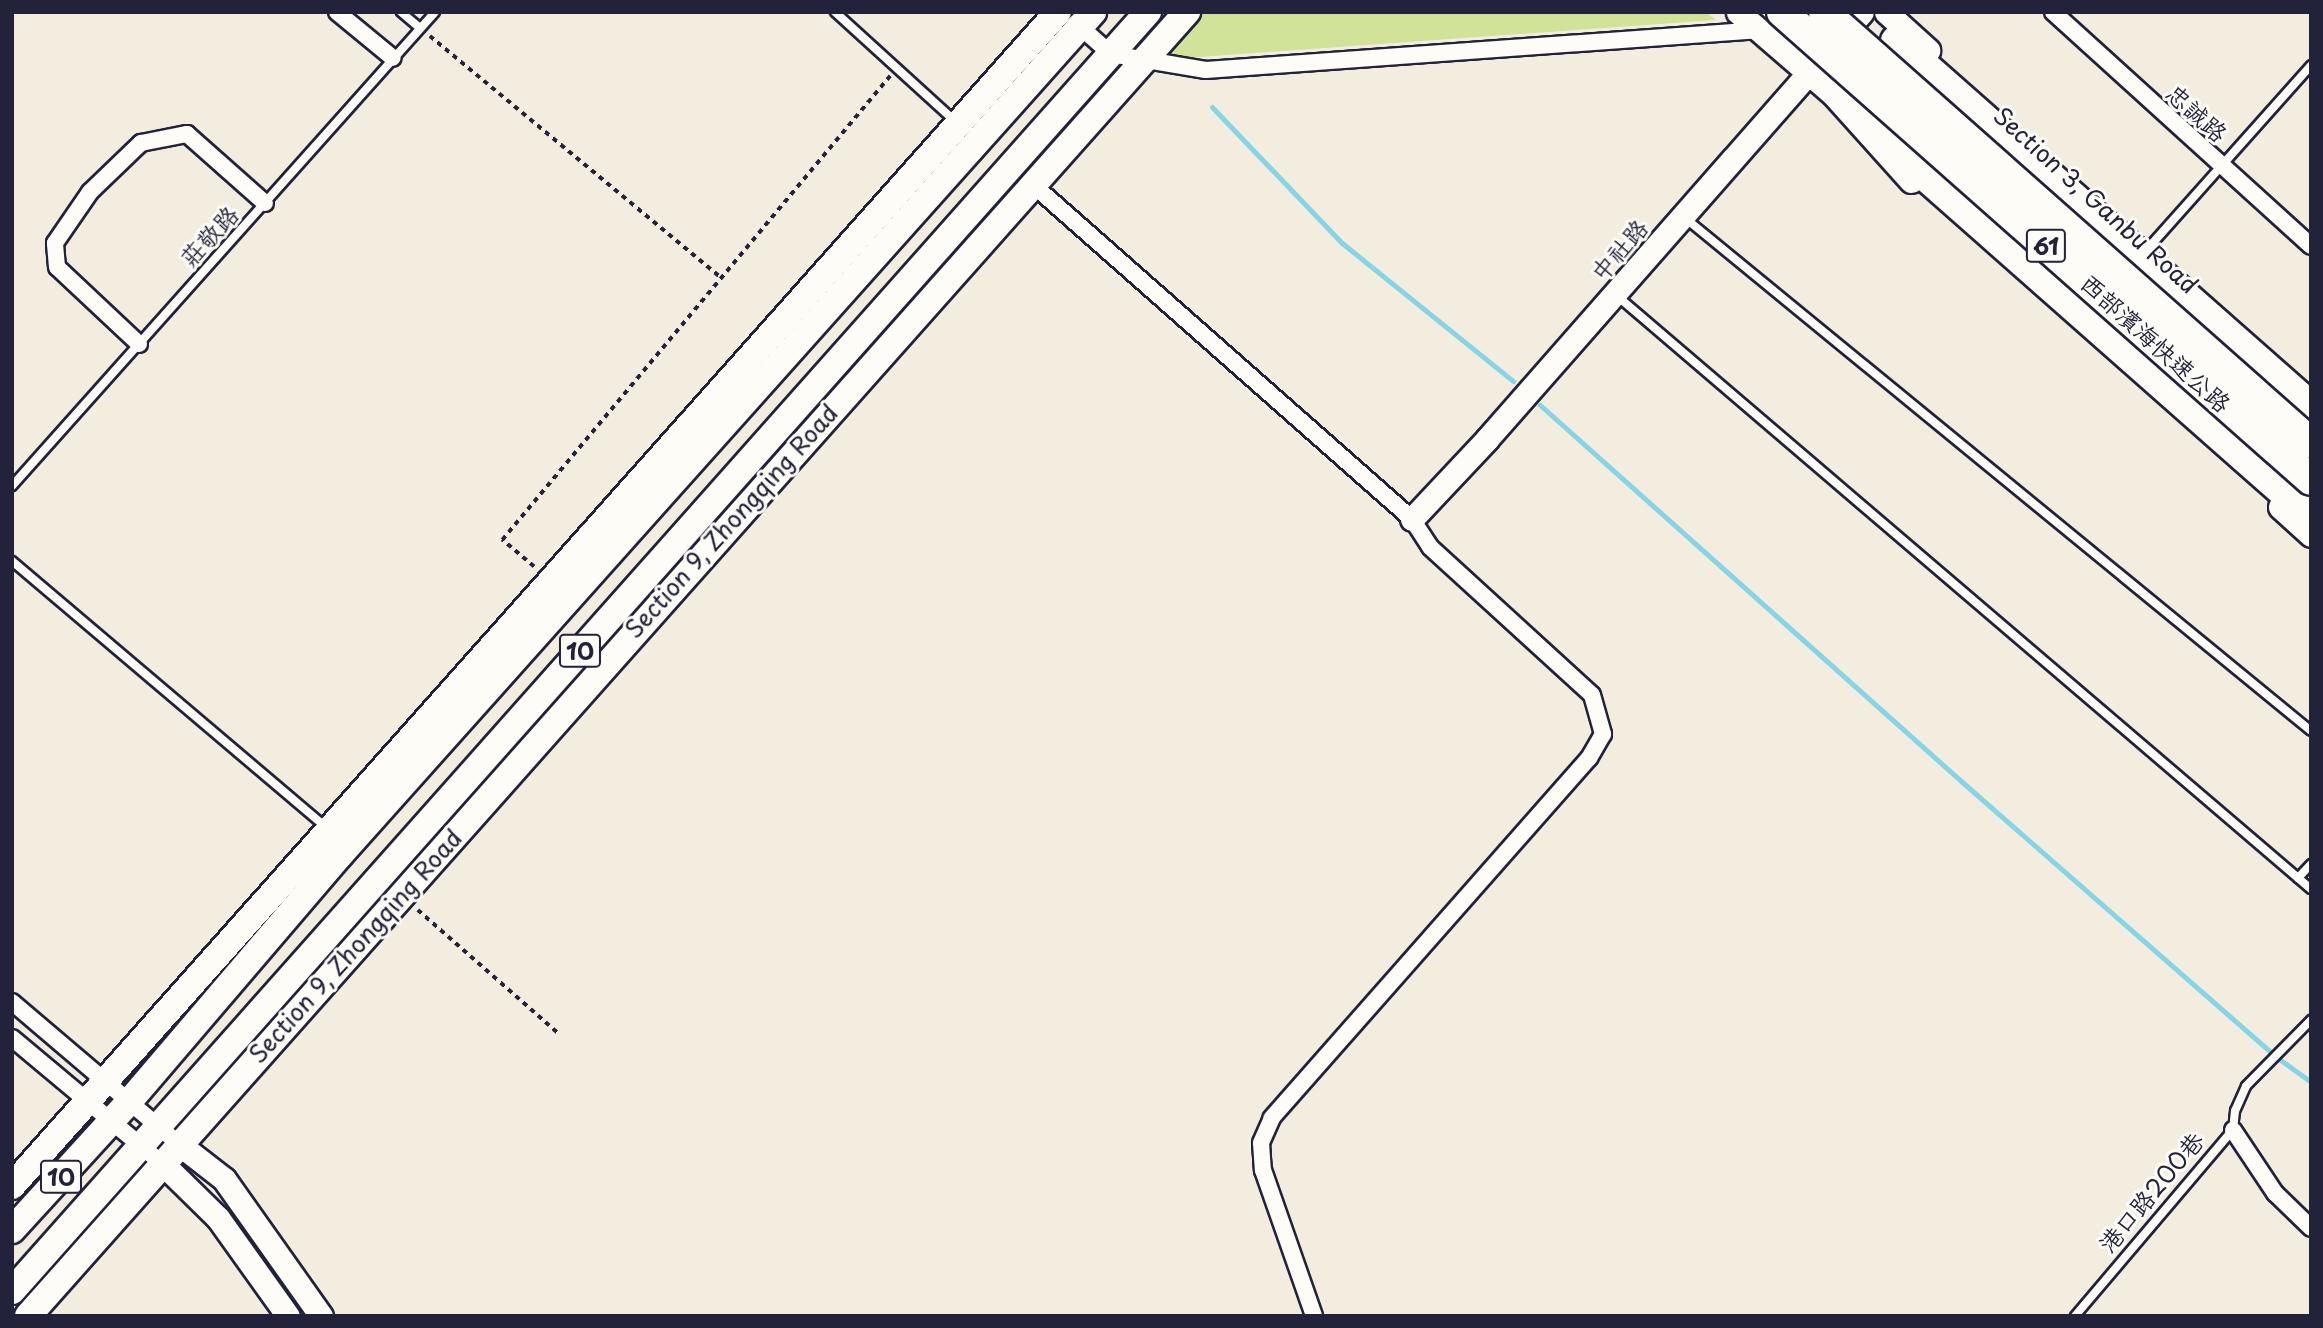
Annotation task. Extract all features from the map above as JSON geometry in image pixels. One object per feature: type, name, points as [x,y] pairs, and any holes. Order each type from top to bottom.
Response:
[{"type":"highway","name":"西部濱海快速公路","points":[[1824,12],[2311,443]]},
{"type":"highway","name":"西部濱海快速公路","points":[[1771,21],[2311,480]]},
{"type":"highway","points":[[1896,41],[2311,407]]},
{"type":"highway","points":[[1903,156],[2311,516]]},
{"type":"main road","name":"Section 9, Zhongqing Road","points":[[12,1291],[1148,12]]},
{"type":"main road","name":"Section 9, Zhongqing Road","points":[[28,1316],[1031,183],[1187,12]]},
{"type":"main road","points":[[12,1186],[331,832],[549,580],[956,122],[1074,16]]},
{"type":"main road","name":"10","points":[[12,1230],[128,1103],[357,835],[1074,16]]},
{"type":"street","points":[[337,12],[393,58]]},
{"type":"street","points":[[1738,12],[1771,21],[1809,72],[1903,156]]},
{"type":"street","name":"Section 3, Ganbu Road","points":[[1886,12],[2311,388]]},
{"type":"street","name":"忠誠路","points":[[2053,12],[2311,246]]},
{"type":"street","points":[[1858,14],[1896,41]]},
{"type":"street","name":"Section 3, Ganbu Road","points":[[1858,14],[2311,425]]},
{"type":"street","name":"中社路","points":[[1412,519],[1615,294],[1858,14]]},
{"type":"street","points":[[1074,16],[1111,54],[1206,70],[1771,21]]},
{"type":"street","points":[[1833,93],[1912,145],[2311,498]]},
{"type":"street","points":[[1833,93],[1895,166],[2311,535]]},
{"type":"street","points":[[139,344],[57,267],[55,243],[90,192],[141,144],[187,134],[265,203]]},
{"type":"street","points":[[1031,183],[1412,519],[1430,547],[1592,695],[1603,734],[1589,758],[1272,1118],[1261,1143],[1263,1170],[1314,1316]]},
{"type":"street","points":[[12,1002],[104,1084],[157,1126],[172,1155],[288,1316]]},
{"type":"street","points":[[12,1038],[139,1147],[172,1155],[224,1179],[321,1316]]},
{"type":"street","name":"港口路200巷","points":[[2234,1130],[2275,1193],[2311,1228]]},
{"type":"lane","points":[[401,12],[420,28]]},
{"type":"lane","name":"莊敬路","points":[[12,486],[435,12]]},
{"type":"lane","points":[[835,12],[956,122]]},
{"type":"lane","points":[[2150,246],[2311,65]]},
{"type":"lane","points":[[1683,216],[2028,495],[2311,731]]},
{"type":"lane","points":[[1615,294],[2311,889]]},
{"type":"lane","points":[[12,561],[331,832]]},
{"type":"lane","points":[[2298,877],[2311,864]]},
{"type":"lane","points":[[2234,1130],[2235,1111],[2246,1087],[2311,1020]]},
{"type":"lane","name":"港口路200巷","points":[[2076,1316],[2234,1130]]},
{"type":"path","points":[[420,28],[719,276]]},
{"type":"path","points":[[549,580],[502,540],[719,276],[897,67]]},
{"type":"path","points":[[401,894],[558,1033]]},
{"type":"green space","points":[[1201,12],[1706,12],[1716,20],[1158,60]]},
{"type":"waterway","points":[[1212,107],[1342,243],[1513,381]]},
{"type":"waterway","points":[[1540,405],[1961,781],[2275,1056],[2311,1082]]}]
